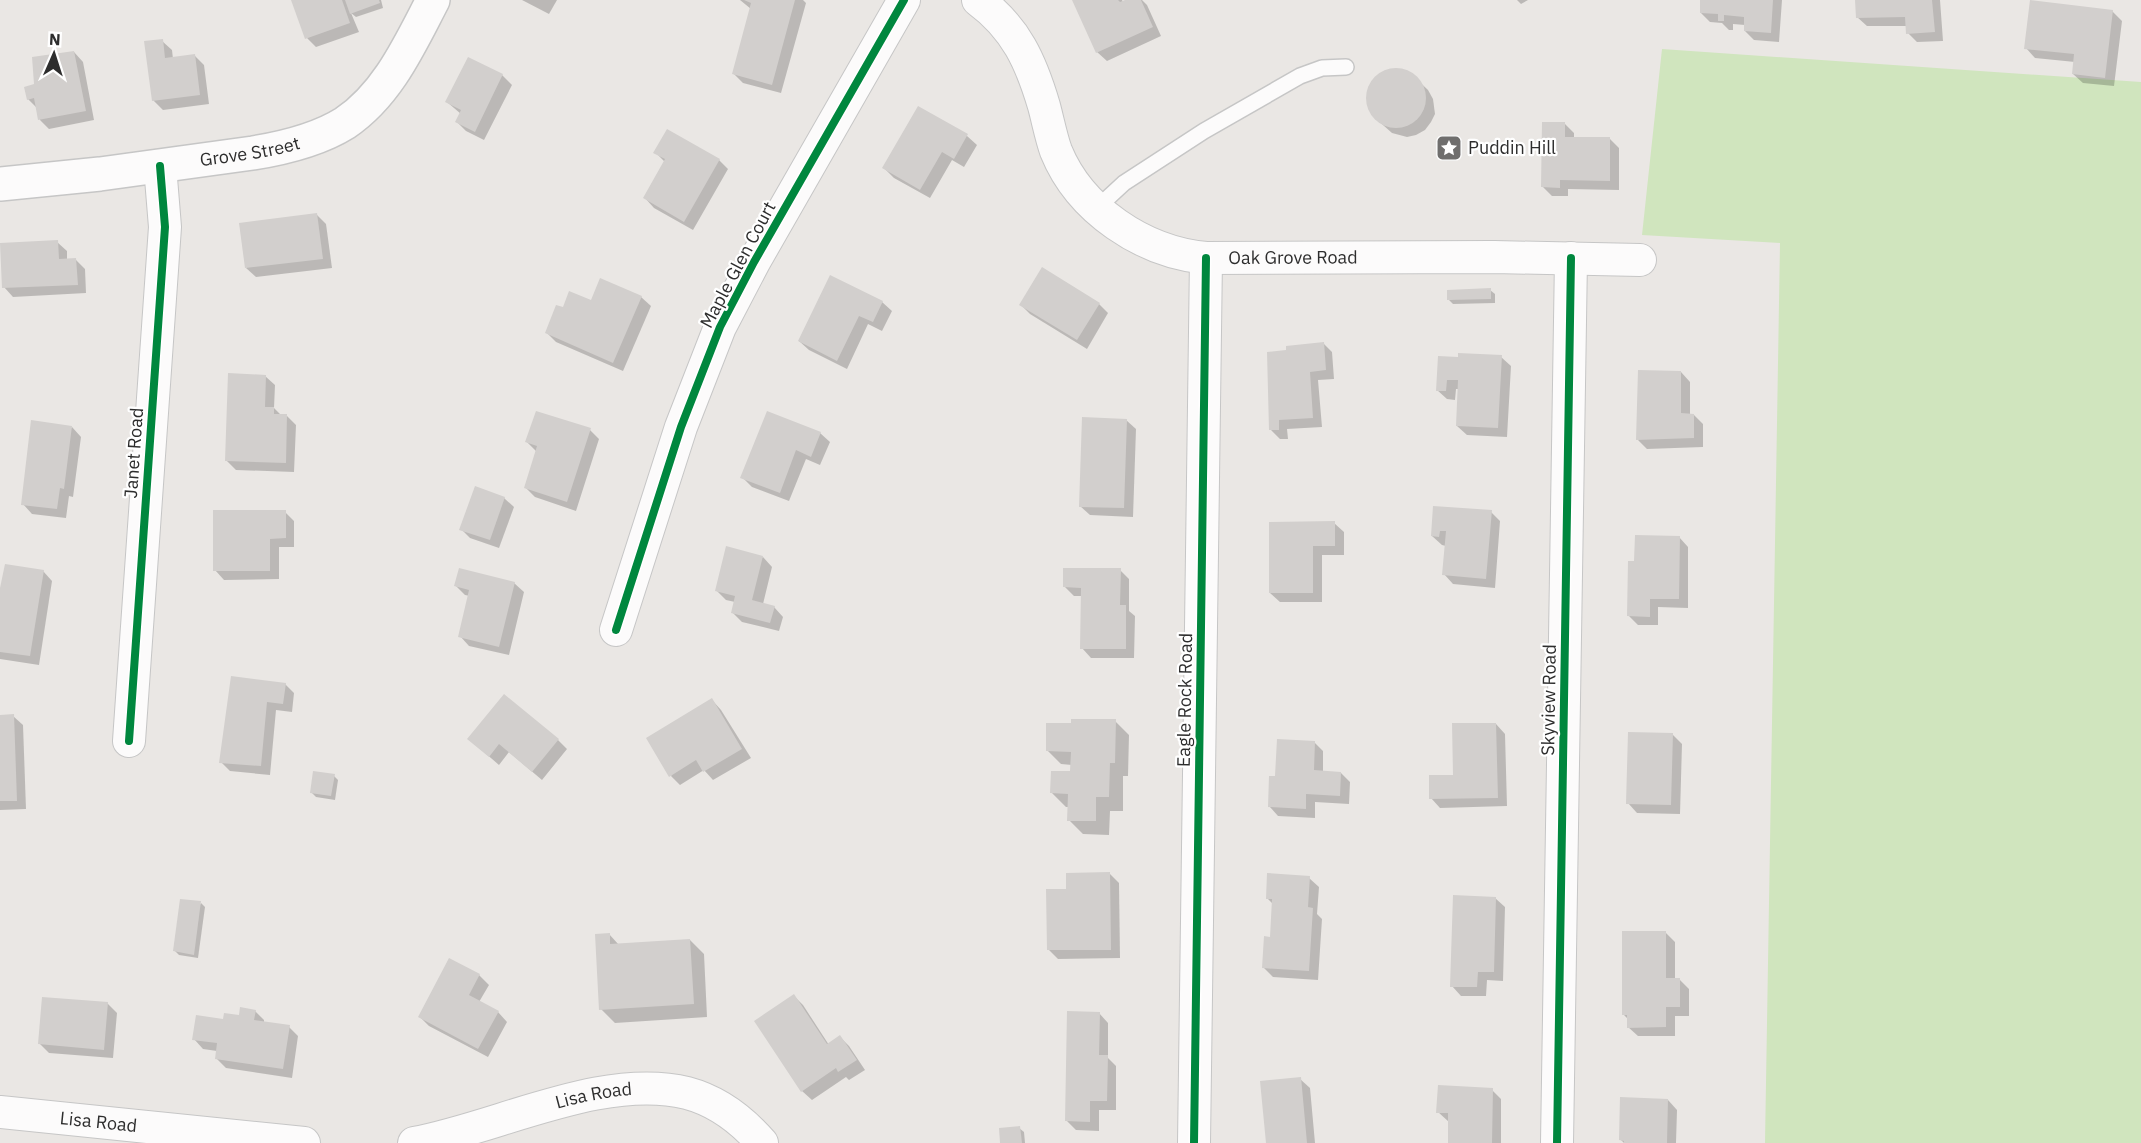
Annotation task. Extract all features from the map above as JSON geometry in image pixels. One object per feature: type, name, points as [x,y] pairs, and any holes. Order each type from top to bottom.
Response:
[{"type":"street","name":"Grove Street","points":[[0,184],[160,166],[279,149],[324,134],[345,122],[383,87],[410,44],[433,0]]},
{"type":"street","name":"Maple Glen Court","points":[[616,630],[681,427],[720,327],[754,262],[904,0]]},
{"type":"street","name":"Oak Grove Road","points":[[978,0],[1002,21],[1022,47],[1038,87],[1056,151],[1074,182],[1097,208],[1126,230],[1173,253],[1206,258],[1640,260]]},
{"type":"street","name":"Janet Road","points":[[129,741],[165,227],[160,166]]},
{"type":"street","name":"Eagle Rock Road","points":[[1194,1143],[1206,258]]},
{"type":"street","name":"Skyview Road","points":[[1557,1143],[1571,258]]},
{"type":"street","name":"Lisa Road","points":[[414,1143],[465,1132],[593,1094],[644,1090],[686,1093],[709,1101],[747,1127],[762,1143]]},
{"type":"street","name":"Lisa Road","points":[[0,1112],[304,1143]]},
{"type":"lane","points":[[1097,208],[1124,183],[1204,131],[1300,76],[1322,68],[1346,67]]},
{"type":"green space","points":[[1662,49],[2141,82],[2141,1143],[1765,1143],[1780,243],[1642,235]]},
{"type":"building","points":[[291,0],[342,0],[350,23],[305,39]]},
{"type":"building","points":[[345,0],[379,0],[380,3],[350,14]]},
{"type":"building","points":[[744,0],[795,0],[772,85],[732,74],[751,3]]},
{"type":"building","points":[[1072,0],[1118,0],[1120,2],[1141,0],[1153,27],[1096,53]]},
{"type":"building","points":[[1700,0],[1773,0],[1771,33],[1744,31],[1744,17],[1724,15],[1724,21],[1718,21],[1718,14],[1700,13]]},
{"type":"building","points":[[1855,0],[1932,0],[1935,32],[1906,34],[1905,17],[1856,18]]},
{"type":"building","points":[[2030,0],[2113,10],[2105,78],[2072,74],[2074,54],[2024,49]]},
{"type":"building","points":[[163,39],[165,58],[195,54],[200,95],[152,101],[144,41]]},
{"type":"building","points":[[74,51],[86,111],[38,120],[34,98],[27,100],[24,87],[34,84],[32,57]]},
{"type":"building","points":[[468,57],[503,74],[475,132],[455,122],[461,110],[445,102]]},
{"type":"building","points":[[1396,68],[1413,73],[1421,81],[1426,98],[1421,115],[1413,123],[1396,128],[1379,123],[1371,115],[1366,98],[1371,81],[1379,73]]},
{"type":"building","points":[[918,106],[968,134],[954,159],[942,152],[920,190],[882,168]]},
{"type":"building","points":[[1542,122],[1565,122],[1565,137],[1610,137],[1610,181],[1560,180],[1560,188],[1541,187]]},
{"type":"building","points":[[667,129],[720,159],[684,222],[643,198],[665,159],[653,153]]},
{"type":"building","points":[[317,213],[323,259],[245,268],[239,223]]},
{"type":"building","points":[[58,240],[59,259],[76,258],[78,285],[2,288],[0,243]]},
{"type":"building","points":[[1042,267],[1100,303],[1077,340],[1019,305]]},
{"type":"building","points":[[830,275],[883,301],[873,322],[859,316],[837,361],[798,341]]},
{"type":"building","points":[[600,278],[642,296],[613,363],[545,333],[556,305],[563,307],[569,291],[591,300]]},
{"type":"building","points":[[1491,288],[1491,299],[1447,300],[1447,290]]},
{"type":"building","points":[[1324,342],[1326,370],[1310,372],[1313,418],[1279,420],[1279,430],[1269,430],[1267,352],[1286,350],[1286,346]]},
{"type":"building","points":[[1458,353],[1502,355],[1498,428],[1456,426],[1458,380],[1447,380],[1446,391],[1436,391],[1438,356],[1458,357]]},
{"type":"building","points":[[1638,370],[1681,371],[1681,413],[1694,414],[1694,438],[1636,440]]},
{"type":"building","points":[[228,373],[266,375],[265,407],[274,407],[274,414],[287,414],[286,463],[225,461]]},
{"type":"building","points":[[536,411],[591,428],[567,502],[524,488],[537,446],[525,442]]},
{"type":"building","points":[[767,411],[821,432],[811,457],[796,450],[780,493],[740,478]]},
{"type":"building","points":[[1082,417],[1127,419],[1124,508],[1079,507]]},
{"type":"building","points":[[31,420],[72,426],[64,489],[60,488],[57,509],[21,505]]},
{"type":"building","points":[[475,486],[505,497],[490,540],[459,530]]},
{"type":"building","points":[[1433,506],[1492,510],[1486,579],[1442,575],[1446,531],[1440,531],[1439,537],[1431,536]]},
{"type":"building","points":[[213,510],[286,510],[286,538],[270,539],[270,571],[213,571]]},
{"type":"building","points":[[1335,521],[1335,546],[1313,546],[1313,593],[1269,593],[1269,522]]},
{"type":"building","points":[[1635,535],[1680,536],[1679,599],[1650,599],[1650,617],[1627,616],[1628,561],[1634,561]]},
{"type":"building","points":[[726,546],[763,556],[752,600],[775,606],[770,623],[731,613],[735,596],[715,591]]},
{"type":"building","points":[[5,564],[44,570],[30,656],[0,652],[0,588]]},
{"type":"building","points":[[459,568],[515,582],[499,647],[458,637],[469,590],[454,586]]},
{"type":"building","points":[[1063,568],[1121,568],[1120,605],[1126,605],[1126,649],[1080,649],[1081,588],[1063,587]]},
{"type":"building","points":[[231,676],[286,683],[283,704],[267,702],[261,766],[219,763]]},
{"type":"building","points":[[504,694],[559,739],[532,772],[499,744],[489,757],[467,739]]},
{"type":"building","points":[[712,698],[742,749],[703,772],[696,760],[669,777],[646,738]]},
{"type":"building","points":[[14,714],[17,801],[0,801],[0,715]]},
{"type":"building","points":[[1071,719],[1116,719],[1115,763],[1110,763],[1109,797],[1096,797],[1096,821],[1067,821],[1068,794],[1050,793],[1051,771],[1070,771],[1071,752],[1046,751],[1046,723],[1071,723]]},
{"type":"building","points":[[1452,723],[1496,723],[1498,798],[1429,799],[1429,775],[1453,775]]},
{"type":"building","points":[[1628,732],[1673,733],[1671,805],[1626,804]]},
{"type":"building","points":[[1277,739],[1315,741],[1314,770],[1341,772],[1340,796],[1306,794],[1306,809],[1268,807],[1269,776],[1275,776]]},
{"type":"building","points":[[313,771],[335,774],[331,796],[310,793]]},
{"type":"building","points":[[1110,872],[1111,950],[1047,950],[1046,889],[1066,889],[1066,873]]},
{"type":"building","points":[[1267,873],[1310,876],[1308,907],[1313,908],[1309,971],[1262,968],[1264,936],[1270,937],[1272,899],[1266,899]]},
{"type":"building","points":[[1453,895],[1496,897],[1494,972],[1478,972],[1477,987],[1450,987]]},
{"type":"building","points":[[180,899],[201,901],[194,955],[173,951]]},
{"type":"building","points":[[1622,931],[1666,931],[1666,978],[1680,978],[1680,1007],[1666,1007],[1666,1027],[1627,1028],[1627,1015],[1622,1015]]},
{"type":"building","points":[[610,933],[610,944],[690,939],[694,1004],[599,1010],[595,934]]},
{"type":"building","points":[[449,958],[480,974],[469,995],[499,1011],[478,1049],[418,1017]]},
{"type":"building","points":[[794,994],[827,1044],[840,1035],[857,1060],[838,1072],[836,1068],[801,1092],[754,1021]]},
{"type":"building","points":[[42,997],[108,1002],[104,1050],[38,1044]]},
{"type":"building","points":[[240,1007],[256,1010],[254,1020],[290,1025],[283,1069],[215,1059],[217,1043],[192,1040],[196,1015],[223,1019],[224,1013],[239,1015]]},
{"type":"building","points":[[1067,1011],[1100,1012],[1099,1055],[1108,1055],[1107,1101],[1090,1101],[1090,1122],[1065,1121]]},
{"type":"building","points":[[1301,1077],[1307,1143],[1266,1143],[1260,1081]]},
{"type":"building","points":[[1438,1085],[1493,1088],[1492,1143],[1448,1143],[1448,1113],[1436,1113]]},
{"type":"building","points":[[1620,1097],[1668,1099],[1667,1143],[1624,1143],[1619,1140]]},
{"type":"building","points":[[1020,1126],[1022,1143],[1000,1143],[999,1128]]},
{"type":"cycle path","points":[[616,630],[681,427],[720,327],[754,262],[904,0]]},
{"type":"cycle path","points":[[129,741],[165,227],[160,166]]},
{"type":"cycle path","points":[[1194,1143],[1206,258]]},
{"type":"cycle path","points":[[1557,1143],[1571,258]]},
{"type":"place","name":"Puddin Hill","points":[[1449,148]]}]
